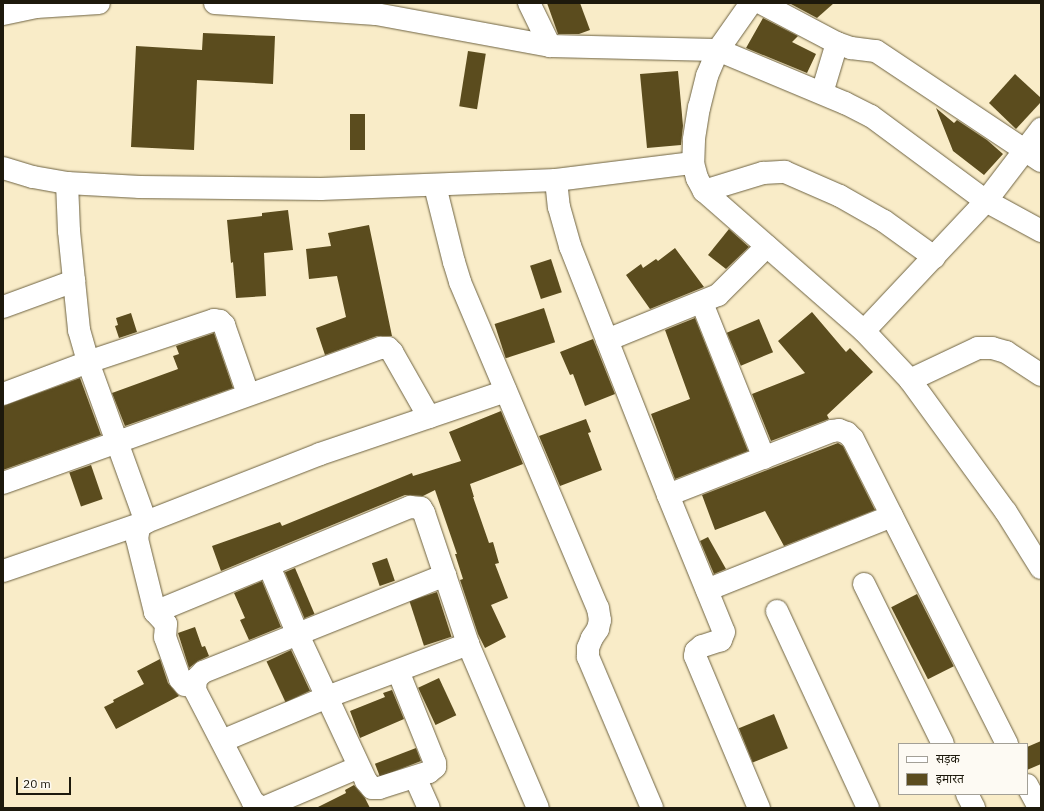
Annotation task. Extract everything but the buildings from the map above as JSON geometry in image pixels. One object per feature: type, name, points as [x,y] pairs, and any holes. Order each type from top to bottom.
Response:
[{"type":"street","points":[[3,14],[36,7],[99,3]]},
{"type":"street","points":[[215,3],[379,8],[550,46],[718,50],[822,93],[871,116],[986,201],[1041,231]]},
{"type":"street","points":[[529,3],[550,46]]},
{"type":"street","points":[[752,3],[718,50],[707,76],[699,107],[694,140],[693,163],[697,178],[704,191],[864,331],[910,380],[1006,512],[1041,568]]},
{"type":"street","points":[[761,3],[837,43],[851,48],[876,51],[883,54],[1032,155]]},
{"type":"street","points":[[822,93],[837,43]]},
{"type":"street","points":[[864,331],[986,201],[1032,155],[1041,129]]},
{"type":"street","points":[[3,168],[33,177],[67,183],[140,186],[322,189],[435,186],[556,180],[693,163]]},
{"type":"street","points":[[704,191],[763,173],[785,172],[840,196],[884,221],[934,257]]},
{"type":"street","points":[[556,180],[559,207],[570,246],[668,495],[724,632],[724,636],[721,640],[702,646],[696,651],[696,660],[759,808]]},
{"type":"street","points":[[67,183],[79,330],[88,362],[118,441],[146,522]]},
{"type":"street","points":[[435,186],[460,282],[598,608],[600,620],[598,629],[588,648],[588,657],[652,808]]},
{"type":"street","points":[[607,340],[702,303],[718,295],[728,287],[767,246]]},
{"type":"street","points":[[3,307],[74,281]]},
{"type":"street","points":[[702,303],[764,458]]},
{"type":"street","points":[[3,394],[88,362],[210,320],[220,321],[224,325],[248,394]]},
{"type":"street","points":[[3,483],[248,394],[381,348],[388,348],[392,352],[429,417]]},
{"type":"street","points":[[910,380],[978,348],[992,348],[1006,352],[1041,376]]},
{"type":"street","points":[[3,571],[146,522],[320,454],[506,391]]},
{"type":"street","points":[[668,495],[832,430],[839,430],[847,433],[853,439],[1006,743]]},
{"type":"street","points":[[154,612],[410,507],[416,506],[421,508],[424,513],[468,644],[538,808]]},
{"type":"street","points":[[707,590],[892,516]]},
{"type":"street","points":[[146,522],[139,527],[137,539],[154,612],[166,624],[165,636],[180,679],[185,685]]},
{"type":"street","points":[[269,566],[298,635],[359,767],[366,781],[372,788],[379,788],[433,770],[435,763],[398,671]]},
{"type":"street","points":[[359,767],[263,808],[253,802],[195,690],[196,679],[203,672],[444,575]]},
{"type":"street","points":[[864,584],[943,743]]},
{"type":"street","points":[[777,611],[868,808]]},
{"type":"street","points":[[222,742],[327,697],[468,644]]},
{"type":"street","points":[[415,777],[429,808]]},
{"type":"street","points":[[1028,787],[1039,808]]},
{"type":"street","points":[[968,795],[974,808]]}]
